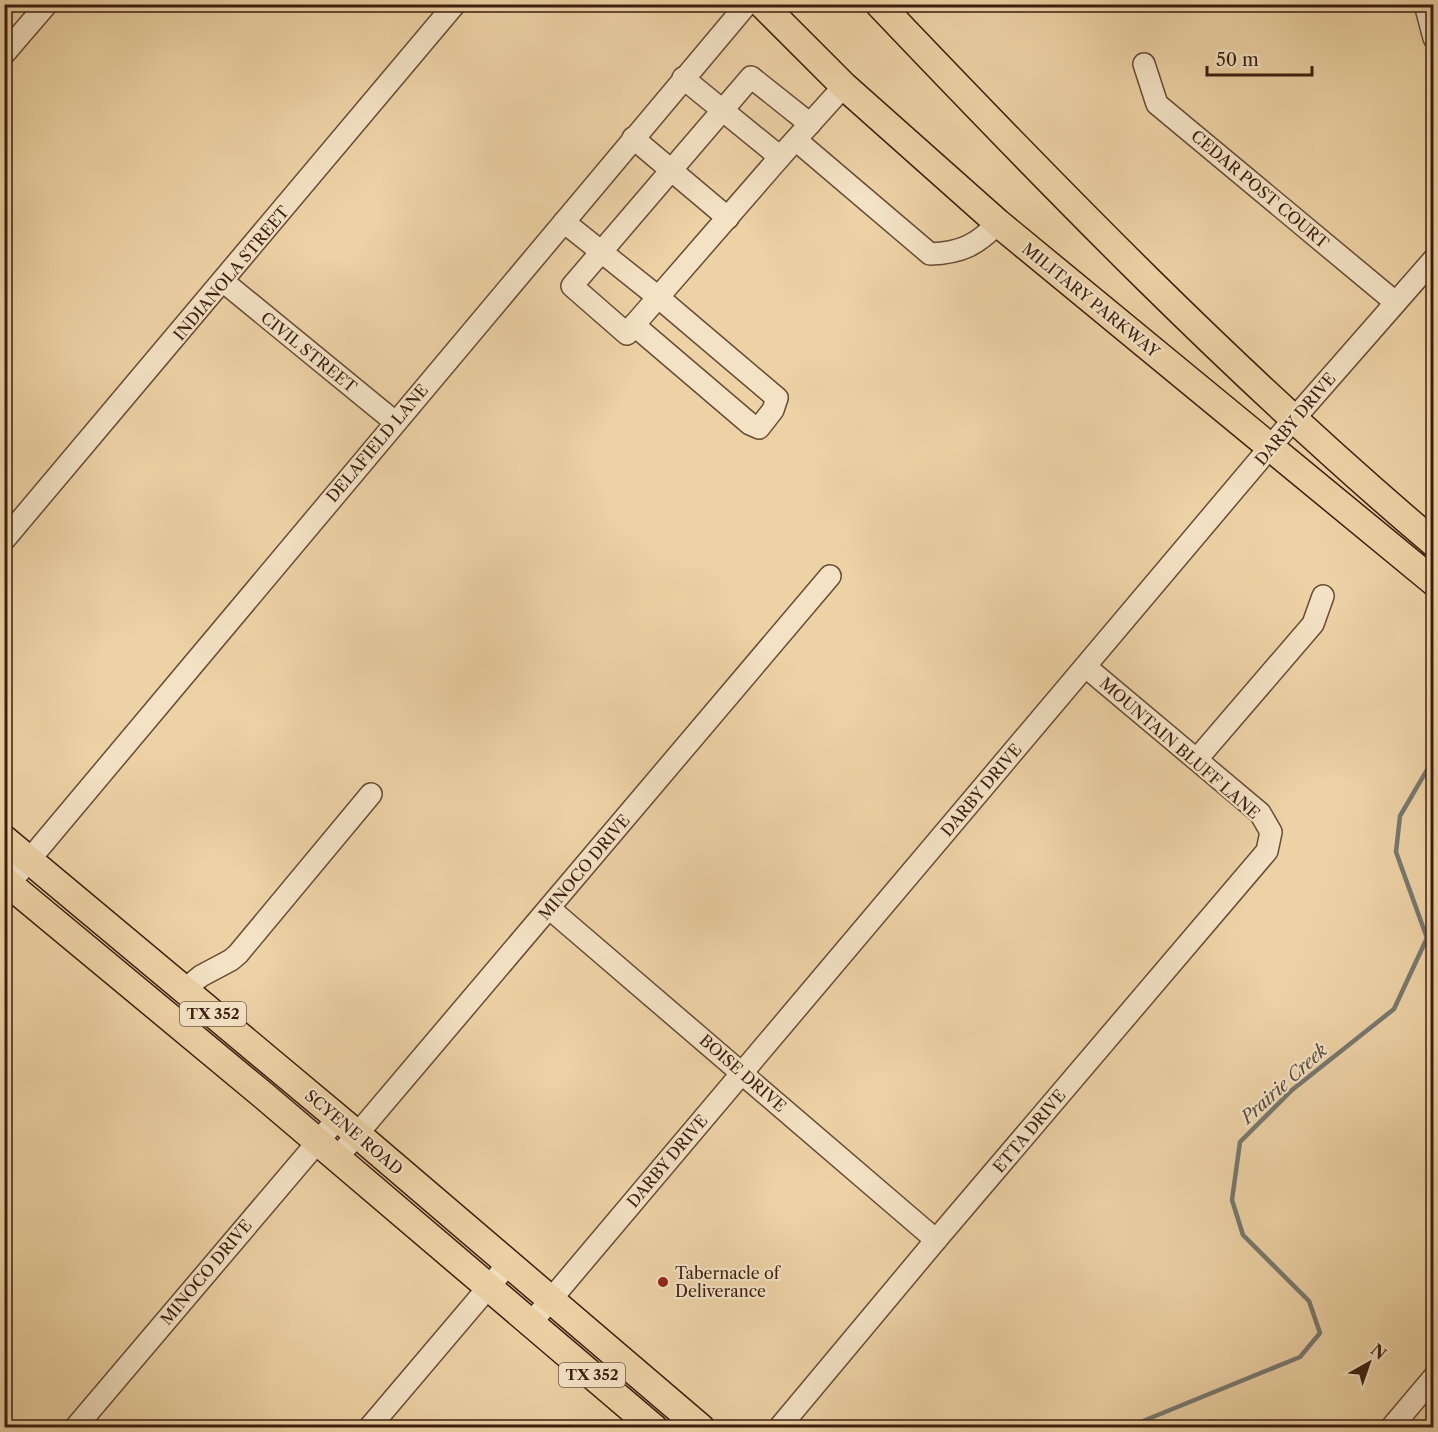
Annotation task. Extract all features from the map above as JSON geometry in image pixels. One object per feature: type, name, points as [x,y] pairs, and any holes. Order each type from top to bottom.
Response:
[{"type":"main road","name":"MILITARY PARKWAY","points":[[762,4],[844,86],[998,224],[1434,582]]},
{"type":"main road","points":[[879,4],[1141,275],[1293,420],[1434,543]]},
{"type":"main road","name":"SCYENE ROAD","points":[[4,839],[348,1126],[701,1428]]},
{"type":"main road","name":"SCYENE ROAD","points":[[7,882],[654,1428]]},
{"type":"street","points":[[4,54],[47,4]]},
{"type":"street","name":"INDIANOLA STREET","points":[[4,540],[224,282],[455,4]]},
{"type":"street","name":"DELAFIELD LANE","points":[[7,882],[29,860],[747,4]]},
{"type":"street","points":[[1425,4],[1434,38]]},
{"type":"street","name":"CEDAR POST COURT","points":[[1144,64],[1157,104],[1395,302]]},
{"type":"street","points":[[844,86],[803,132],[780,157],[627,334],[572,286],[751,76],[803,132],[930,254],[959,251],[982,240],[998,224]]},
{"type":"street","points":[[683,78],[780,157]]},
{"type":"street","points":[[633,138],[728,218]]},
{"type":"street","points":[[564,222],[658,297],[777,398],[773,410],[759,428],[750,424],[634,326]]},
{"type":"street","name":"DARBY DRIVE","points":[[531,1323],[1293,420],[1434,259]]},
{"type":"street","name":"CIVIL STREET","points":[[224,282],[395,422]]},
{"type":"street","name":"MINOCO DRIVE","points":[[75,1428],[549,908],[831,576]]},
{"type":"street","points":[[1197,759],[1313,624],[1323,596]]},
{"type":"street","name":"MOUNTAIN BLUFF LANE","points":[[1086,667],[1260,813],[1271,832]]},
{"type":"street","points":[[184,990],[201,976],[238,954],[371,794]]},
{"type":"street","name":"ETTA DRIVE","points":[[779,1428],[1267,851],[1271,832]]},
{"type":"street","name":"BOISE DRIVE","points":[[549,908],[936,1240]]},
{"type":"street","points":[[369,1428],[509,1263]]},
{"type":"street","points":[[1391,1428],[1434,1377]]},
{"type":"waterway","name":"Prairie Creek","points":[[1126,1428],[1300,1357],[1320,1333],[1309,1301],[1243,1235],[1232,1200],[1240,1142],[1292,1090],[1394,1009],[1427,938],[1396,852],[1400,816],[1434,758]]},
{"type":"place","name":"Tabernacle of Deliverance","points":[[663,1282]]}]
